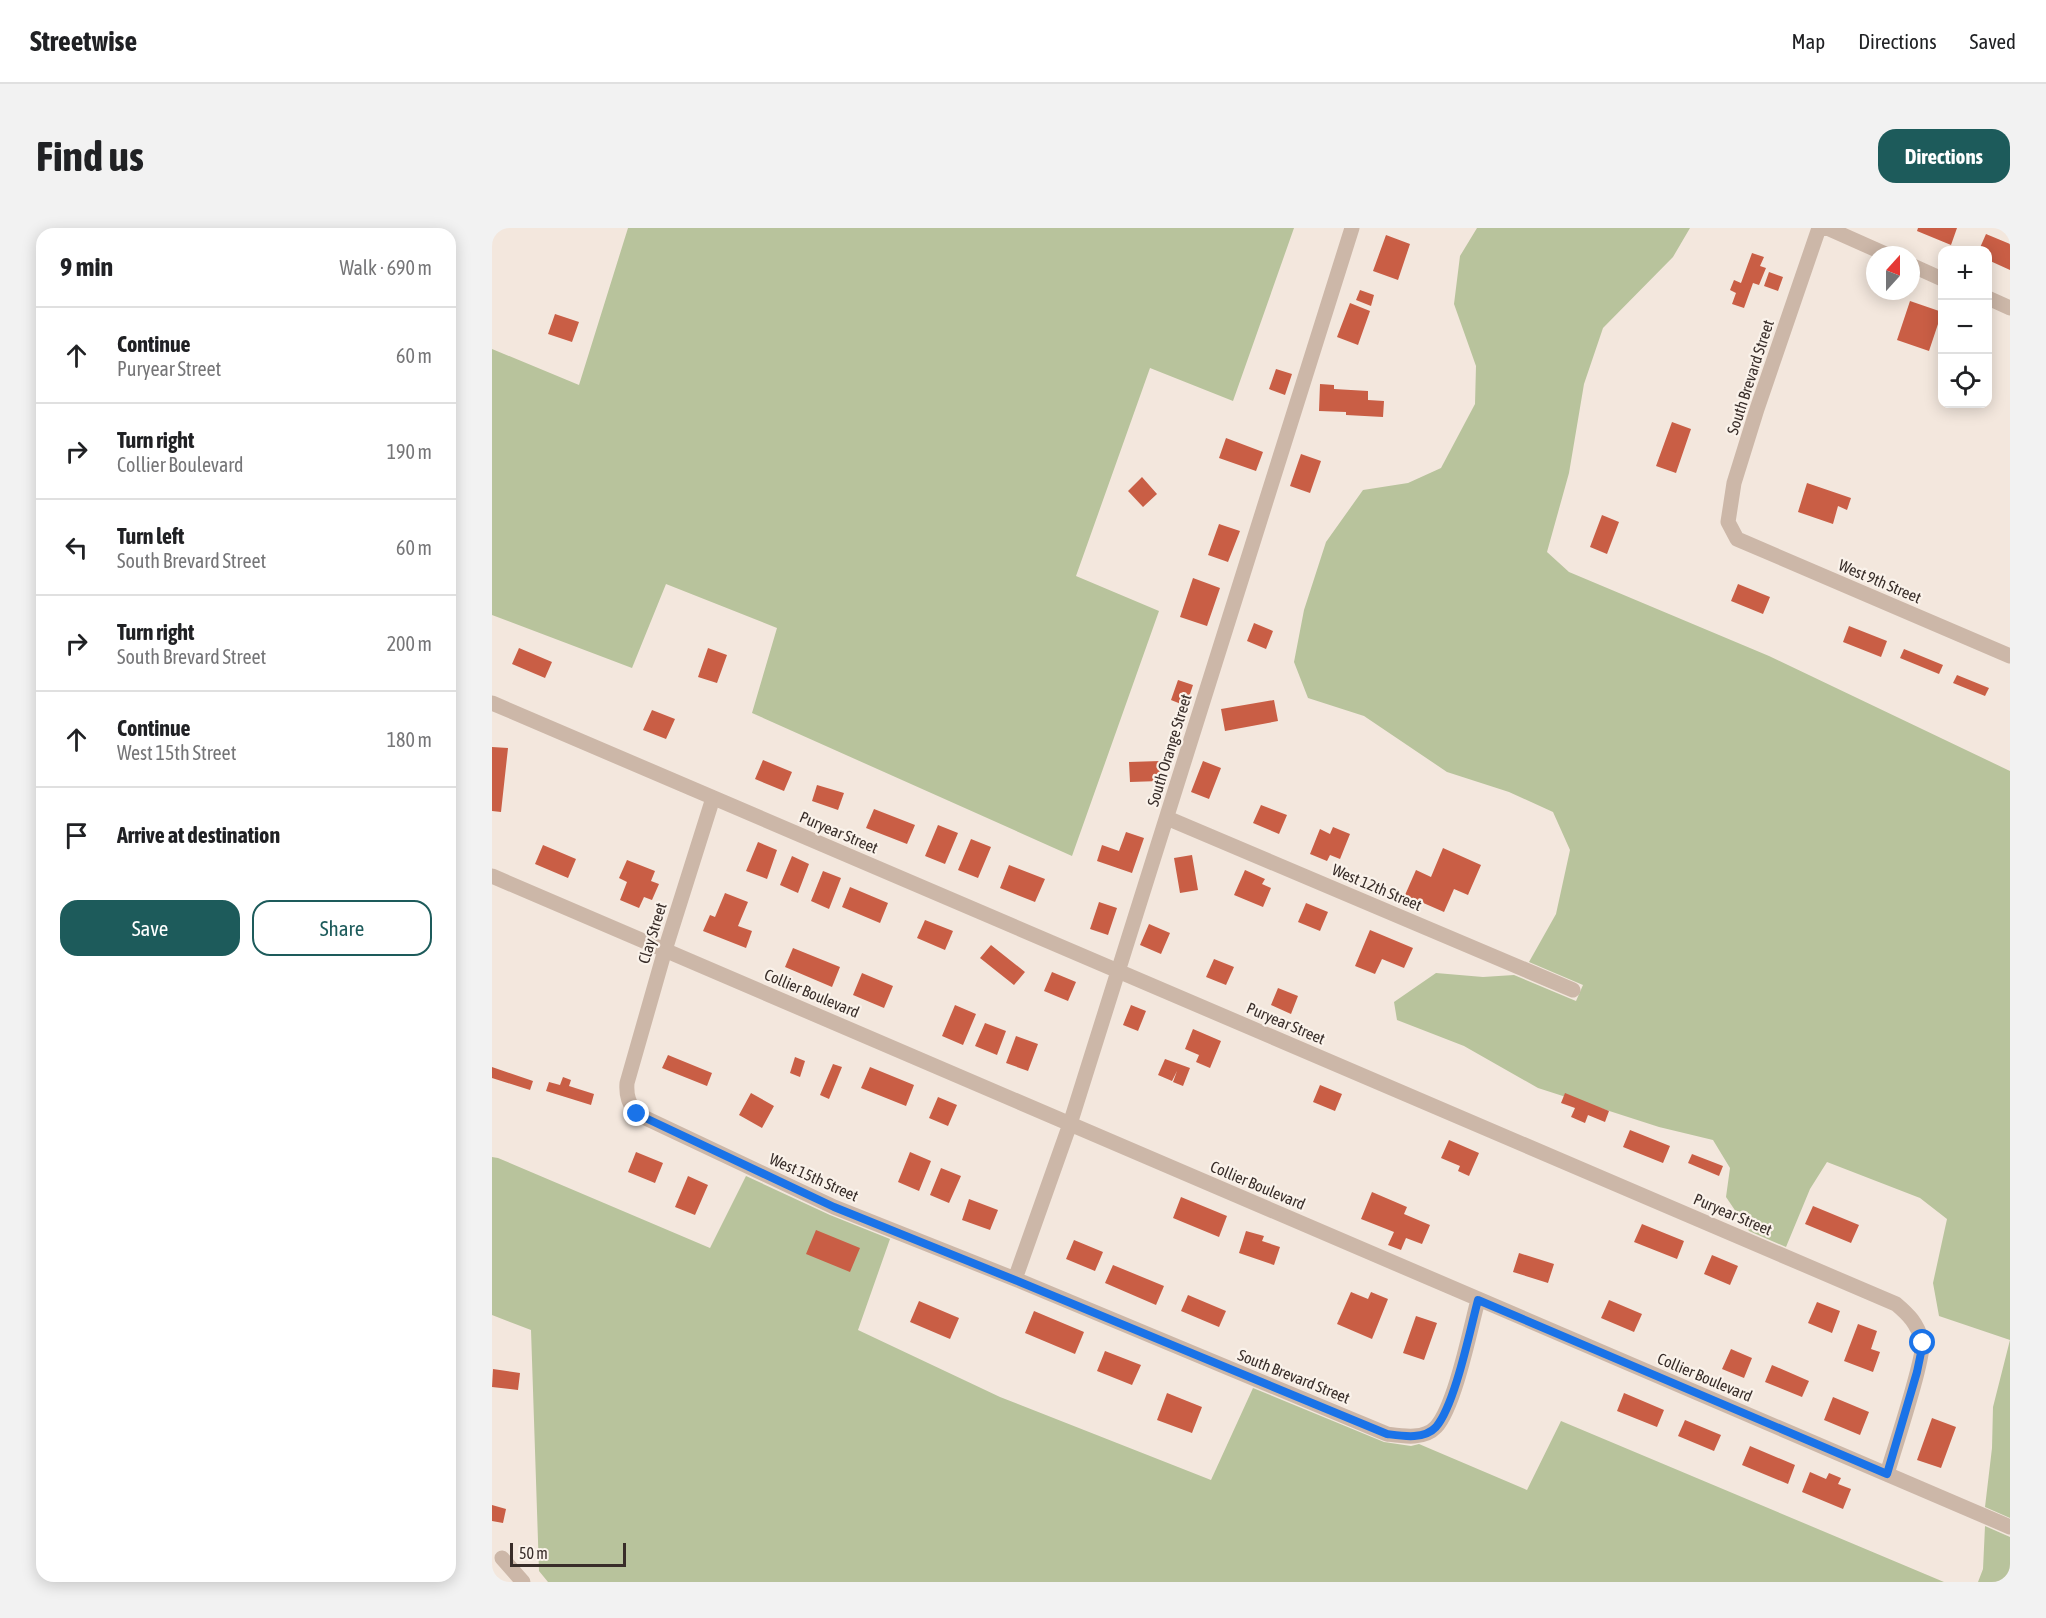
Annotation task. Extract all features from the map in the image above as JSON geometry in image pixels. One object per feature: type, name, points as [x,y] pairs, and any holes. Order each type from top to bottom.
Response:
[{"type":"street","name":"South Orange Street","points":[[1015,1280],[1070,1124],[1352,228]]},
{"type":"street","name":"South Brevard Street","points":[[1737,539],[1728,522],[1734,483],[1757,409],[1820,228]]},
{"type":"street","points":[[1827,228],[1868,246]]},
{"type":"street","points":[[1920,269],[1938,277]]},
{"type":"street","points":[[1992,300],[2010,308]]},
{"type":"street","name":"West 9th Street","points":[[1737,539],[2010,656]]},
{"type":"street","name":"Puryear Street","points":[[492,703],[1896,1304],[1913,1319],[1923,1343],[1917,1372],[1887,1474]]},
{"type":"street","name":"Clay Street","points":[[628,1079],[664,950],[713,798]]},
{"type":"street","name":"West 12th Street","points":[[1167,818],[1573,990]]},
{"type":"street","name":"Collier Boulevard","points":[[492,876],[2010,1527]]},
{"type":"street","name":"West 15th Street","points":[[628,1079],[626,1095],[630,1106],[646,1119],[834,1207],[1015,1280]]},
{"type":"street","name":"South Brevard Street","points":[[1015,1280],[1387,1434],[1413,1437],[1435,1428],[1451,1400],[1478,1300]]},
{"type":"street","points":[[502,1558],[523,1582]]},
{"type":"green space","points":[[628,228],[1294,228],[1233,401],[1150,368],[1076,576],[1159,611],[1072,856],[752,713],[777,628],[666,584],[632,668],[492,615],[492,349],[579,385]]},
{"type":"green space","points":[[1477,228],[1690,228],[1673,257],[1603,328],[1584,384],[1569,473],[1547,552],[1569,572],[1769,656],[2010,771],[2010,1340],[1939,1316],[1933,1283],[1947,1219],[1920,1198],[1827,1162],[1810,1189],[1786,1247],[1749,1231],[1726,1197],[1730,1168],[1713,1140],[1659,1127],[1538,1088],[1464,1046],[1397,1020],[1394,1002],[1436,973],[1483,977],[1514,975],[1576,1001],[1583,985],[1529,962],[1556,914],[1570,850],[1553,812],[1509,792],[1447,772],[1364,716],[1308,698],[1294,662],[1304,610],[1326,542],[1363,490],[1408,483],[1441,468],[1475,404],[1476,366],[1454,304],[1460,256]]},
{"type":"green space","points":[[492,1157],[710,1248],[746,1176],[830,1215],[890,1239],[858,1330],[1000,1397],[1211,1480],[1253,1388],[1384,1442],[1411,1446],[1419,1444],[1527,1490],[1561,1421],[1944,1582],[548,1582],[539,1571],[531,1330],[492,1315]]},
{"type":"green space","points":[[2010,1340],[2010,1518],[1985,1507],[1992,1448],[1993,1407]]},
{"type":"green space","points":[[1985,1526],[2010,1537],[2010,1582],[1978,1582],[1983,1569]]},
{"type":"building","points":[[1918,228],[1957,228],[1951,245],[1917,231]]},
{"type":"building","points":[[1986,234],[2010,244],[2010,270],[1992,262],[1992,246],[1981,246]]},
{"type":"building","points":[[1386,235],[1410,244],[1398,280],[1373,271]]},
{"type":"building","points":[[1752,253],[1764,257],[1760,266],[1766,268],[1759,285],[1753,283],[1744,308],[1732,304],[1736,293],[1730,290],[1734,280],[1741,283]]},
{"type":"building","points":[[1769,272],[1783,277],[1778,291],[1764,286]]},
{"type":"building","points":[[1360,290],[1374,295],[1371,306],[1356,300]]},
{"type":"building","points":[[1910,301],[1938,311],[1938,324],[1929,351],[1897,340]]},
{"type":"building","points":[[1350,303],[1370,311],[1358,345],[1337,337]]},
{"type":"building","points":[[555,314],[579,322],[572,342],[548,334]]},
{"type":"building","points":[[1276,369],[1292,374],[1285,395],[1269,389]]},
{"type":"building","points":[[1320,384],[1334,385],[1334,389],[1368,391],[1368,400],[1384,401],[1383,417],[1319,411]]},
{"type":"building","points":[[1672,422],[1691,429],[1676,473],[1656,466]]},
{"type":"building","points":[[1226,438],[1263,452],[1256,471],[1219,458]]},
{"type":"building","points":[[1301,454],[1321,461],[1310,493],[1290,486]]},
{"type":"building","points":[[1142,477],[1157,494],[1143,507],[1128,491]]},
{"type":"building","points":[[1807,483],[1851,498],[1847,510],[1838,506],[1833,524],[1798,512]]},
{"type":"building","points":[[1602,515],[1619,522],[1607,554],[1590,547]]},
{"type":"building","points":[[1219,524],[1240,531],[1228,562],[1208,555]]},
{"type":"building","points":[[1193,578],[1220,588],[1207,626],[1180,617]]},
{"type":"building","points":[[1738,584],[1770,597],[1763,614],[1731,601]]},
{"type":"building","points":[[1254,623],[1273,631],[1266,649],[1247,641]]},
{"type":"building","points":[[1849,626],[1887,641],[1881,657],[1843,642]]},
{"type":"building","points":[[519,648],[552,662],[545,678],[512,664]]},
{"type":"building","points":[[708,648],[727,655],[717,683],[698,677]]},
{"type":"building","points":[[1904,649],[1943,665],[1939,674],[1900,658]]},
{"type":"building","points":[[1957,675],[1989,688],[1985,696],[1953,683]]},
{"type":"building","points":[[1178,680],[1193,685],[1186,706],[1171,700]]},
{"type":"building","points":[[1274,700],[1278,721],[1225,731],[1221,709]]},
{"type":"building","points":[[652,710],[675,719],[666,739],[643,730]]},
{"type":"building","points":[[492,747],[508,748],[501,812],[492,811]]},
{"type":"building","points":[[763,760],[792,772],[784,791],[755,779]]},
{"type":"building","points":[[1160,761],[1160,781],[1130,782],[1129,762]]},
{"type":"building","points":[[1203,761],[1221,768],[1209,799],[1191,792]]},
{"type":"building","points":[[817,785],[844,793],[838,810],[812,801]]},
{"type":"building","points":[[1261,805],[1287,815],[1279,834],[1253,823]]},
{"type":"building","points":[[874,809],[915,825],[907,844],[866,828]]},
{"type":"building","points":[[938,825],[958,833],[945,864],[925,856]]},
{"type":"building","points":[[1333,827],[1350,834],[1340,859],[1330,855],[1327,861],[1310,854],[1320,829],[1330,834]]},
{"type":"building","points":[[1126,832],[1144,838],[1132,873],[1097,861],[1102,845],[1119,851]]},
{"type":"building","points":[[971,839],[991,847],[978,878],[958,870]]},
{"type":"building","points":[[758,842],[777,850],[767,879],[746,871]]},
{"type":"building","points":[[543,845],[576,859],[568,878],[535,864]]},
{"type":"building","points":[[1443,848],[1481,865],[1468,895],[1454,889],[1444,912],[1405,895],[1416,870],[1431,877]]},
{"type":"building","points":[[1192,855],[1198,890],[1180,893],[1174,858]]},
{"type":"building","points":[[792,856],[809,864],[798,893],[780,885]]},
{"type":"building","points":[[627,860],[655,871],[651,881],[659,884],[652,900],[644,897],[639,908],[620,900],[627,882],[619,878]]},
{"type":"building","points":[[1009,865],[1045,879],[1035,902],[1000,888]]},
{"type":"building","points":[[1245,870],[1265,879],[1262,884],[1271,888],[1263,907],[1234,895]]},
{"type":"building","points":[[823,871],[841,878],[829,909],[811,901]]},
{"type":"building","points":[[850,887],[888,903],[880,923],[842,907]]},
{"type":"building","points":[[725,893],[748,902],[738,926],[752,931],[746,948],[703,931],[710,915],[715,917]]},
{"type":"building","points":[[1099,902],[1117,908],[1108,935],[1090,929]]},
{"type":"building","points":[[1306,903],[1328,912],[1320,931],[1298,922]]},
{"type":"building","points":[[925,920],[953,931],[945,950],[917,938]]},
{"type":"building","points":[[1149,924],[1170,933],[1161,954],[1140,945]]},
{"type":"building","points":[[1370,930],[1413,948],[1404,968],[1382,959],[1375,974],[1355,966]]},
{"type":"building","points":[[991,945],[1025,972],[1014,985],[980,958]]},
{"type":"building","points":[[793,948],[840,967],[832,987],[785,967]]},
{"type":"building","points":[[1214,959],[1234,967],[1226,985],[1206,977]]},
{"type":"building","points":[[1052,972],[1076,982],[1068,1001],[1044,991]]},
{"type":"building","points":[[862,973],[893,986],[884,1008],[853,995]]},
{"type":"building","points":[[1278,988],[1298,996],[1291,1014],[1271,1005]]},
{"type":"building","points":[[955,1005],[976,1014],[963,1045],[942,1036]]},
{"type":"building","points":[[1131,1005],[1146,1011],[1138,1031],[1123,1025]]},
{"type":"building","points":[[985,1023],[1006,1031],[997,1055],[975,1046]]},
{"type":"building","points":[[1193,1029],[1221,1041],[1210,1068],[1196,1062],[1199,1055],[1185,1049]]},
{"type":"building","points":[[1016,1036],[1038,1044],[1028,1071],[1006,1063]]},
{"type":"building","points":[[668,1055],[712,1073],[707,1086],[662,1068]]},
{"type":"building","points":[[795,1057],[805,1061],[800,1077],[790,1073]]},
{"type":"building","points":[[1165,1059],[1190,1068],[1183,1086],[1173,1082],[1177,1071],[1172,1081],[1158,1075]]},
{"type":"building","points":[[833,1064],[842,1067],[829,1099],[820,1095]]},
{"type":"building","points":[[492,1067],[533,1081],[530,1090],[492,1078]]},
{"type":"building","points":[[870,1067],[914,1085],[906,1106],[861,1088]]},
{"type":"building","points":[[563,1077],[571,1080],[569,1086],[594,1094],[591,1105],[546,1091],[549,1082],[560,1085]]},
{"type":"building","points":[[1320,1085],[1342,1094],[1335,1111],[1313,1102]]},
{"type":"building","points":[[751,1093],[774,1106],[762,1128],[739,1115]]},
{"type":"building","points":[[1565,1093],[1609,1111],[1605,1122],[1588,1115],[1585,1123],[1571,1117],[1575,1108],[1561,1103]]},
{"type":"building","points":[[938,1097],[957,1105],[948,1126],[929,1118]]},
{"type":"building","points":[[1630,1130],[1670,1146],[1663,1163],[1623,1147]]},
{"type":"building","points":[[1449,1140],[1479,1153],[1469,1176],[1458,1171],[1460,1166],[1441,1158]]},
{"type":"building","points":[[636,1152],[663,1163],[655,1183],[628,1172]]},
{"type":"building","points":[[910,1152],[931,1161],[919,1191],[898,1182]]},
{"type":"building","points":[[1692,1154],[1723,1166],[1719,1176],[1688,1163]]},
{"type":"building","points":[[941,1168],[961,1176],[949,1203],[930,1195]]},
{"type":"building","points":[[688,1176],[708,1185],[695,1215],[675,1207]]},
{"type":"building","points":[[1372,1192],[1407,1207],[1404,1214],[1430,1225],[1422,1244],[1406,1238],[1401,1250],[1388,1245],[1394,1232],[1361,1219]]},
{"type":"building","points":[[1181,1197],[1227,1216],[1219,1237],[1173,1218]]},
{"type":"building","points":[[969,1199],[998,1210],[990,1230],[962,1220]]},
{"type":"building","points":[[1813,1206],[1859,1225],[1851,1243],[1805,1224]]},
{"type":"building","points":[[1642,1224],[1684,1241],[1677,1259],[1634,1242]]},
{"type":"building","points":[[816,1230],[860,1248],[850,1272],[806,1254]]},
{"type":"building","points":[[1246,1231],[1264,1236],[1262,1241],[1280,1247],[1274,1265],[1239,1253]]},
{"type":"building","points":[[1074,1240],[1103,1252],[1095,1271],[1066,1259]]},
{"type":"building","points":[[1519,1253],[1554,1264],[1548,1283],[1513,1272]]},
{"type":"building","points":[[1712,1255],[1738,1266],[1730,1285],[1704,1274]]},
{"type":"building","points":[[1113,1265],[1164,1286],[1156,1305],[1105,1283]]},
{"type":"building","points":[[1351,1292],[1368,1299],[1371,1292],[1388,1299],[1372,1339],[1337,1324]]},
{"type":"building","points":[[1188,1295],[1226,1311],[1219,1327],[1181,1311]]},
{"type":"building","points":[[1609,1300],[1642,1314],[1634,1332],[1601,1318]]},
{"type":"building","points":[[919,1301],[959,1318],[950,1339],[910,1322]]},
{"type":"building","points":[[1817,1302],[1840,1311],[1832,1333],[1808,1323]]},
{"type":"building","points":[[1034,1311],[1084,1332],[1075,1354],[1025,1333]]},
{"type":"building","points":[[1416,1316],[1437,1323],[1424,1360],[1403,1353]]},
{"type":"building","points":[[1858,1324],[1877,1331],[1871,1349],[1880,1352],[1873,1372],[1844,1361]]},
{"type":"building","points":[[1731,1349],[1752,1358],[1744,1378],[1722,1369]]},
{"type":"building","points":[[1105,1351],[1141,1365],[1132,1385],[1097,1371]]},
{"type":"building","points":[[1772,1365],[1809,1381],[1802,1397],[1765,1382]]},
{"type":"building","points":[[493,1369],[520,1373],[518,1390],[492,1387]]},
{"type":"building","points":[[1167,1393],[1202,1407],[1192,1433],[1157,1420]]},
{"type":"building","points":[[1624,1393],[1664,1410],[1657,1427],[1617,1411]]},
{"type":"building","points":[[1833,1397],[1869,1412],[1860,1435],[1824,1420]]},
{"type":"building","points":[[1932,1418],[1956,1427],[1941,1468],[1917,1460]]},
{"type":"building","points":[[1685,1420],[1721,1435],[1714,1451],[1678,1436]]},
{"type":"building","points":[[1750,1446],[1795,1465],[1788,1484],[1742,1465]]},
{"type":"building","points":[[1810,1472],[1826,1479],[1829,1473],[1841,1478],[1838,1484],[1851,1489],[1843,1509],[1802,1492]]},
{"type":"building","points":[[492,1505],[506,1509],[503,1523],[492,1521]]},
{"type":"route","points":[[637,1114],[834,1207],[1387,1434],[1413,1437],[1435,1428],[1451,1400],[1478,1300],[1887,1474],[1917,1372],[1923,1343]]}]
